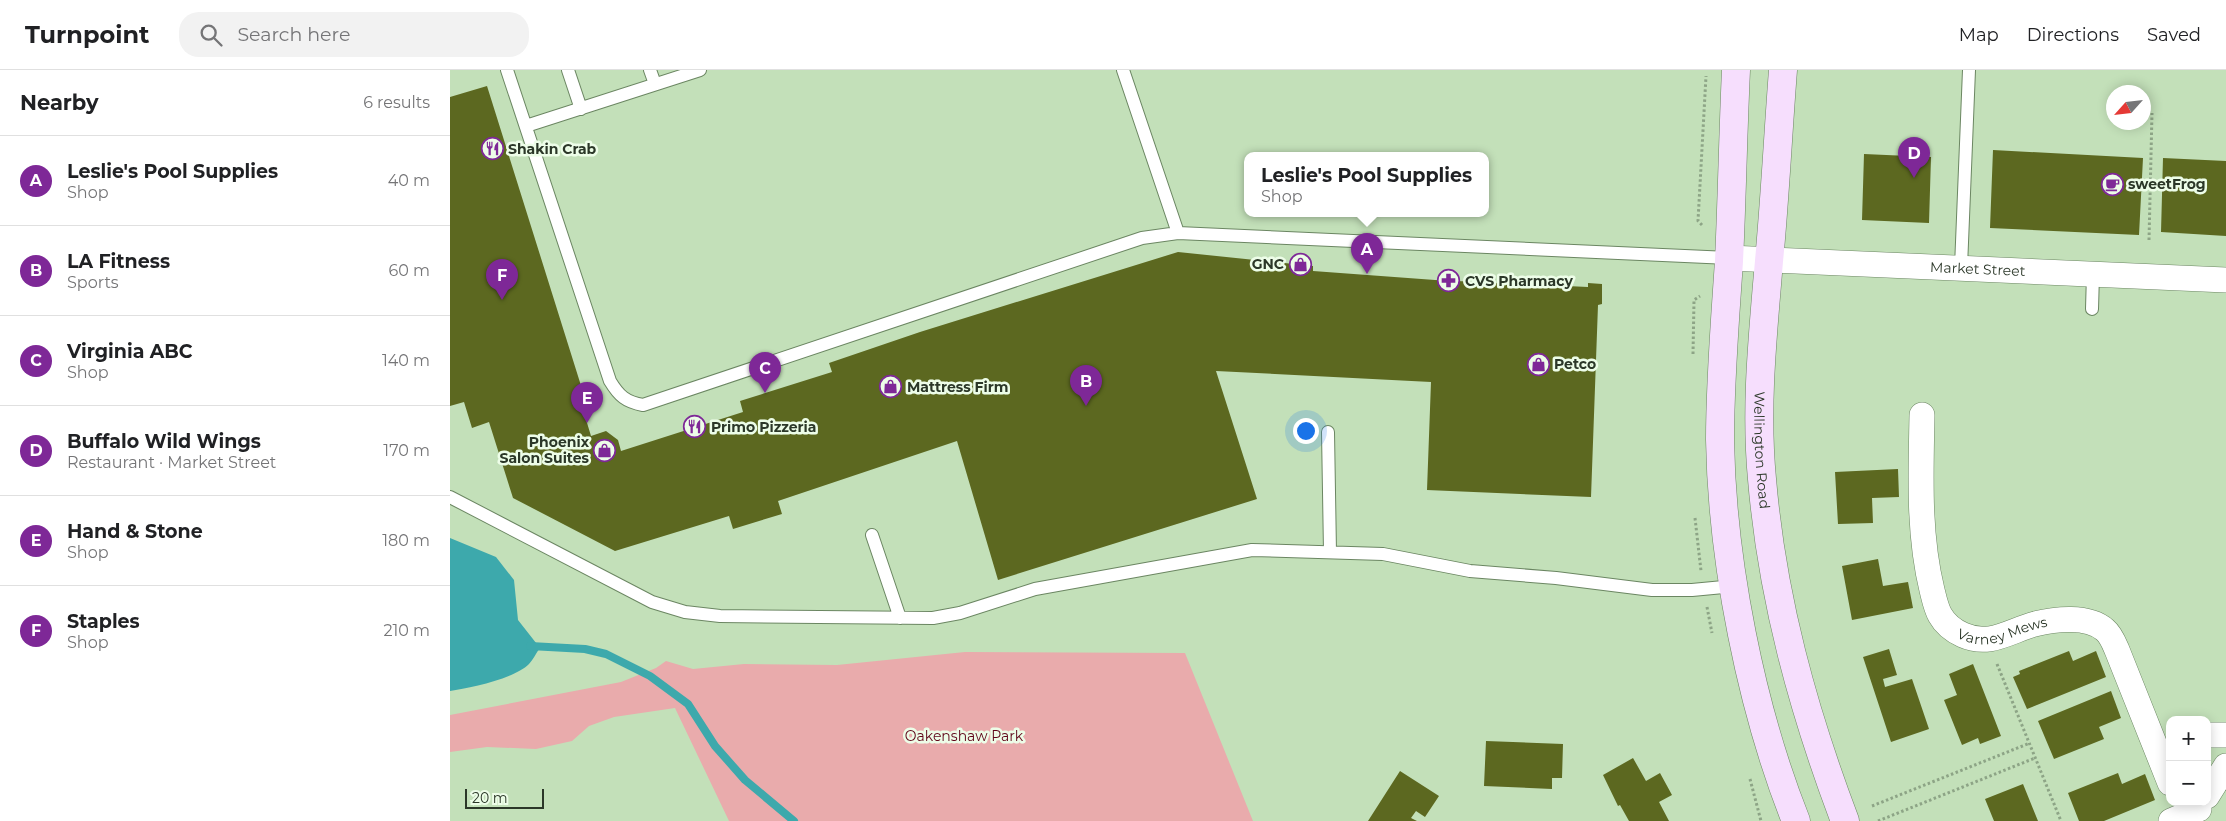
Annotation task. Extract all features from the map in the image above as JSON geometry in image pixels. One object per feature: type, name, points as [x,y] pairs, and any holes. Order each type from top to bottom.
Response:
[{"type":"main road","points":[[1736,70],[1729,258],[1721,391],[1720,442],[1723,495],[1734,586],[1754,687],[1769,743],[1796,821]]},
{"type":"main road","name":"Wellington Road","points":[[1783,70],[1770,260],[1761,341],[1759,405],[1762,478],[1774,581],[1798,680],[1826,770],[1845,821]]},
{"type":"street","name":"Market Street","points":[[1729,258],[2226,280]]},
{"type":"street","name":"Varney Mews","points":[[1922,415],[1920,481],[1926,557],[1934,600],[1947,624],[1966,636],[1988,640],[2035,624],[2059,620],[2087,621],[2101,627],[2115,645],[2159,729],[2166,763]]},
{"type":"street","points":[[2211,734],[2226,735]]},
{"type":"lane","points":[[507,70],[610,381],[621,397],[630,403],[643,405],[651,403],[1142,238],[1178,233],[1729,258]]},
{"type":"lane","points":[[568,70],[580,108]]},
{"type":"lane","points":[[650,70],[655,84]]},
{"type":"lane","points":[[526,126],[700,70]]},
{"type":"lane","points":[[1123,70],[1178,233]]},
{"type":"lane","points":[[1961,267],[1969,70]]},
{"type":"lane","points":[[2092,310],[2093,274]]},
{"type":"lane","points":[[1328,432],[1330,552]]},
{"type":"lane","points":[[450,497],[652,602],[686,612],[720,616],[933,618],[960,613],[1035,589],[1252,550],[1383,554],[1470,571],[1556,578],[1652,590],[1692,590],[1734,586]]},
{"type":"lane","points":[[872,535],[900,618]]},
{"type":"path","points":[[1702,224],[1698,221],[1707,70]]},
{"type":"path","points":[[2149,240],[2152,114]]},
{"type":"path","points":[[1988,640],[2061,821]]},
{"type":"path","points":[[1872,806],[2030,743]]},
{"type":"path","points":[[1878,821],[2035,758]]},
{"type":"green space","name":"Oakenshaw Park","points":[[965,652],[1185,653],[1253,821],[729,821],[675,708],[614,717],[589,726],[572,741],[536,749],[487,747],[450,752],[450,715],[621,682],[656,668],[666,661],[693,669],[744,664],[837,665]]},
{"type":"water","points":[[450,538],[496,557],[514,580],[518,620],[540,648],[529,664],[513,674],[480,685],[450,691]]},
{"type":"building","points":[[487,86],[583,392],[578,393],[591,436],[606,431],[618,440],[621,451],[743,412],[740,401],[832,372],[829,363],[920,332],[1178,252],[1313,266],[1313,271],[1435,280],[1588,287],[1588,283],[1602,284],[1602,304],[1598,305],[1591,497],[1427,490],[1431,382],[1216,371],[1257,499],[998,580],[957,441],[778,501],[782,514],[733,529],[729,516],[615,551],[513,498],[489,422],[472,428],[464,402],[450,406],[450,97]]},
{"type":"building","points":[[1993,150],[2143,158],[2139,235],[1990,228]]},
{"type":"building","points":[[1864,154],[1931,157],[1929,223],[1862,220]]},
{"type":"building","points":[[2163,158],[2226,161],[2226,236],[2161,232]]},
{"type":"building","points":[[1898,469],[1899,497],[1872,498],[1873,523],[1838,524],[1835,472]]},
{"type":"building","points":[[1878,559],[1883,586],[1908,582],[1913,608],[1852,620],[1842,566]]},
{"type":"building","points":[[1889,649],[1897,675],[1883,679],[1885,687],[1912,679],[1929,729],[1891,742],[1863,657]]},
{"type":"building","points":[[2069,651],[2073,661],[2096,651],[2106,677],[2027,709],[2013,677],[2020,674],[2019,671]]},
{"type":"building","points":[[1973,664],[2001,736],[1980,744],[1978,738],[1962,745],[1944,700],[1957,695],[1949,674]]},
{"type":"building","points":[[2111,691],[2121,718],[2099,727],[2104,739],[2054,759],[2038,721]]},
{"type":"building","points":[[1486,741],[1563,744],[1562,778],[1552,778],[1552,789],[1484,786]]},
{"type":"building","points":[[1633,758],[1646,781],[1660,773],[1672,795],[1659,802],[1669,821],[1629,821],[1620,805],[1618,806],[1603,775]]},
{"type":"building","points":[[1400,771],[1439,796],[1425,817],[1416,811],[1411,818],[1417,821],[1368,821]]},
{"type":"building","points":[[2118,773],[2122,784],[2145,774],[2155,800],[2104,821],[2079,821],[2068,793]]},
{"type":"building","points":[[2023,784],[2038,821],[1994,821],[1985,799]]},
{"type":"waterway","points":[[530,646],[585,649],[606,654],[650,676],[688,704],[715,746],[745,780],[794,821]]},
{"type":"place","name":"Shakin Crab","points":[[492,149]]},
{"type":"place","name":"Buffalo Wild Wings","points":[[1914,178]]},
{"type":"place","name":"sweetFrog","points":[[2112,184]]},
{"type":"place","name":"GNC","points":[[1300,264]]},
{"type":"place","name":"Leslie's Pool Supplies","points":[[1367,274]]},
{"type":"place","name":"CVS Pharmacy","points":[[1449,281]]},
{"type":"place","name":"Staples","points":[[502,300]]},
{"type":"place","name":"Petco","points":[[1538,364]]},
{"type":"place","name":"Mattress Firm","points":[[891,387]]},
{"type":"place","name":"Virginia ABC","points":[[765,393]]},
{"type":"place","name":"LA Fitness","points":[[1086,406]]},
{"type":"place","name":"Hand & Stone","points":[[587,423]]},
{"type":"place","name":"Primo Pizzeria","points":[[695,427]]},
{"type":"place","name":"Phoenix Salon Suites","points":[[605,450]]}]
